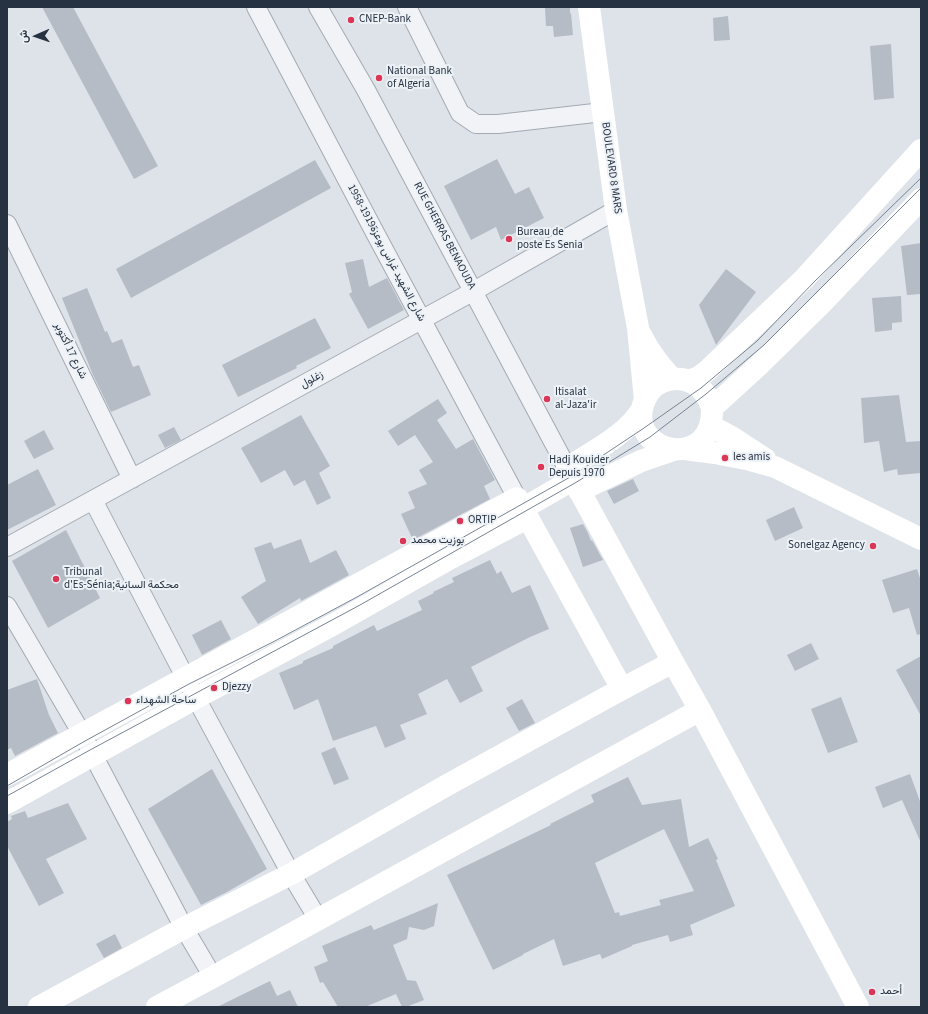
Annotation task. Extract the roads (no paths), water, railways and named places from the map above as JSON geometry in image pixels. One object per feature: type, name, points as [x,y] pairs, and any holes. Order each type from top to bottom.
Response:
[{"type":"main road","name":"BOULEVARD 8 MARS","points":[[589,7],[616,210],[638,328]]},
{"type":"main road","points":[[7,775],[186,678],[522,508],[573,479],[633,422],[651,390],[661,383],[699,376],[707,371],[804,279],[921,150]]},
{"type":"main road","points":[[711,417],[758,366],[823,302],[921,199]]},
{"type":"main road","points":[[573,479],[631,466],[679,449],[693,446],[701,441],[707,434],[711,417],[706,394],[701,388],[680,380],[658,364],[647,347],[638,328]]},
{"type":"main road","points":[[638,328],[643,404],[642,419],[644,428],[657,444],[664,448],[715,453],[746,459],[776,468],[921,539]]},
{"type":"main road","points":[[711,417],[733,438],[776,468]]},
{"type":"main road","points":[[573,479],[700,710],[858,1007]]},
{"type":"main road","points":[[522,508],[622,689]]},
{"type":"main road","points":[[7,803],[196,698],[336,623],[451,558],[522,508]]},
{"type":"main road","points":[[40,1007],[184,928],[291,874],[449,784],[673,662]]},
{"type":"main road","points":[[157,1007],[700,710]]},
{"type":"street","name":"شارع الشهيد غراس بوعزة1919-1958","points":[[256,7],[522,508]]},
{"type":"street","name":"RUE GHERRAS BENAOUDA","points":[[318,7],[366,90],[573,479]]},
{"type":"street","points":[[407,7],[460,113],[476,124],[498,124],[603,112]]},
{"type":"street","name":"زغلول","points":[[7,547],[422,320],[616,210]]},
{"type":"street","name":"شارع 17 أكتوبر","points":[[7,224],[132,479]]},
{"type":"street","points":[[93,500],[196,698],[291,874],[318,919]]},
{"type":"street","points":[[7,606],[82,734],[184,928],[213,977]]},
{"type":"tram line","points":[[7,786],[189,684],[273,642],[357,597],[572,476],[701,388],[757,341],[816,280],[921,178]]},
{"type":"tram line","points":[[7,796],[360,605],[575,483],[650,437],[706,394],[764,345],[921,188]]},
{"type":"place","name":"CNEP-Bank","points":[[351,20]]},
{"type":"place","name":"National Bank of Algeria","points":[[379,78]]},
{"type":"place","name":"Bureau de poste Es Senia","points":[[509,239]]},
{"type":"place","name":"Itisalat al-Jaza'ir","points":[[547,399]]},
{"type":"place","name":"les amis","points":[[725,458]]},
{"type":"place","name":"Hadj Kouider Depuis 1970","points":[[541,467]]},
{"type":"place","name":"ORTIP","points":[[460,521]]},
{"type":"place","name":"بوزيت محمد","points":[[403,541]]},
{"type":"place","name":"Sonelgaz Agency","points":[[873,546]]},
{"type":"place","name":"Tribunal d'Es-Sénia;محكمة السانية","points":[[56,579]]},
{"type":"place","name":"Djezzy","points":[[214,688]]},
{"type":"place","name":"ساحة الشهداء","points":[[128,701]]},
{"type":"place","name":"أحمد","points":[[872,992]]}]
